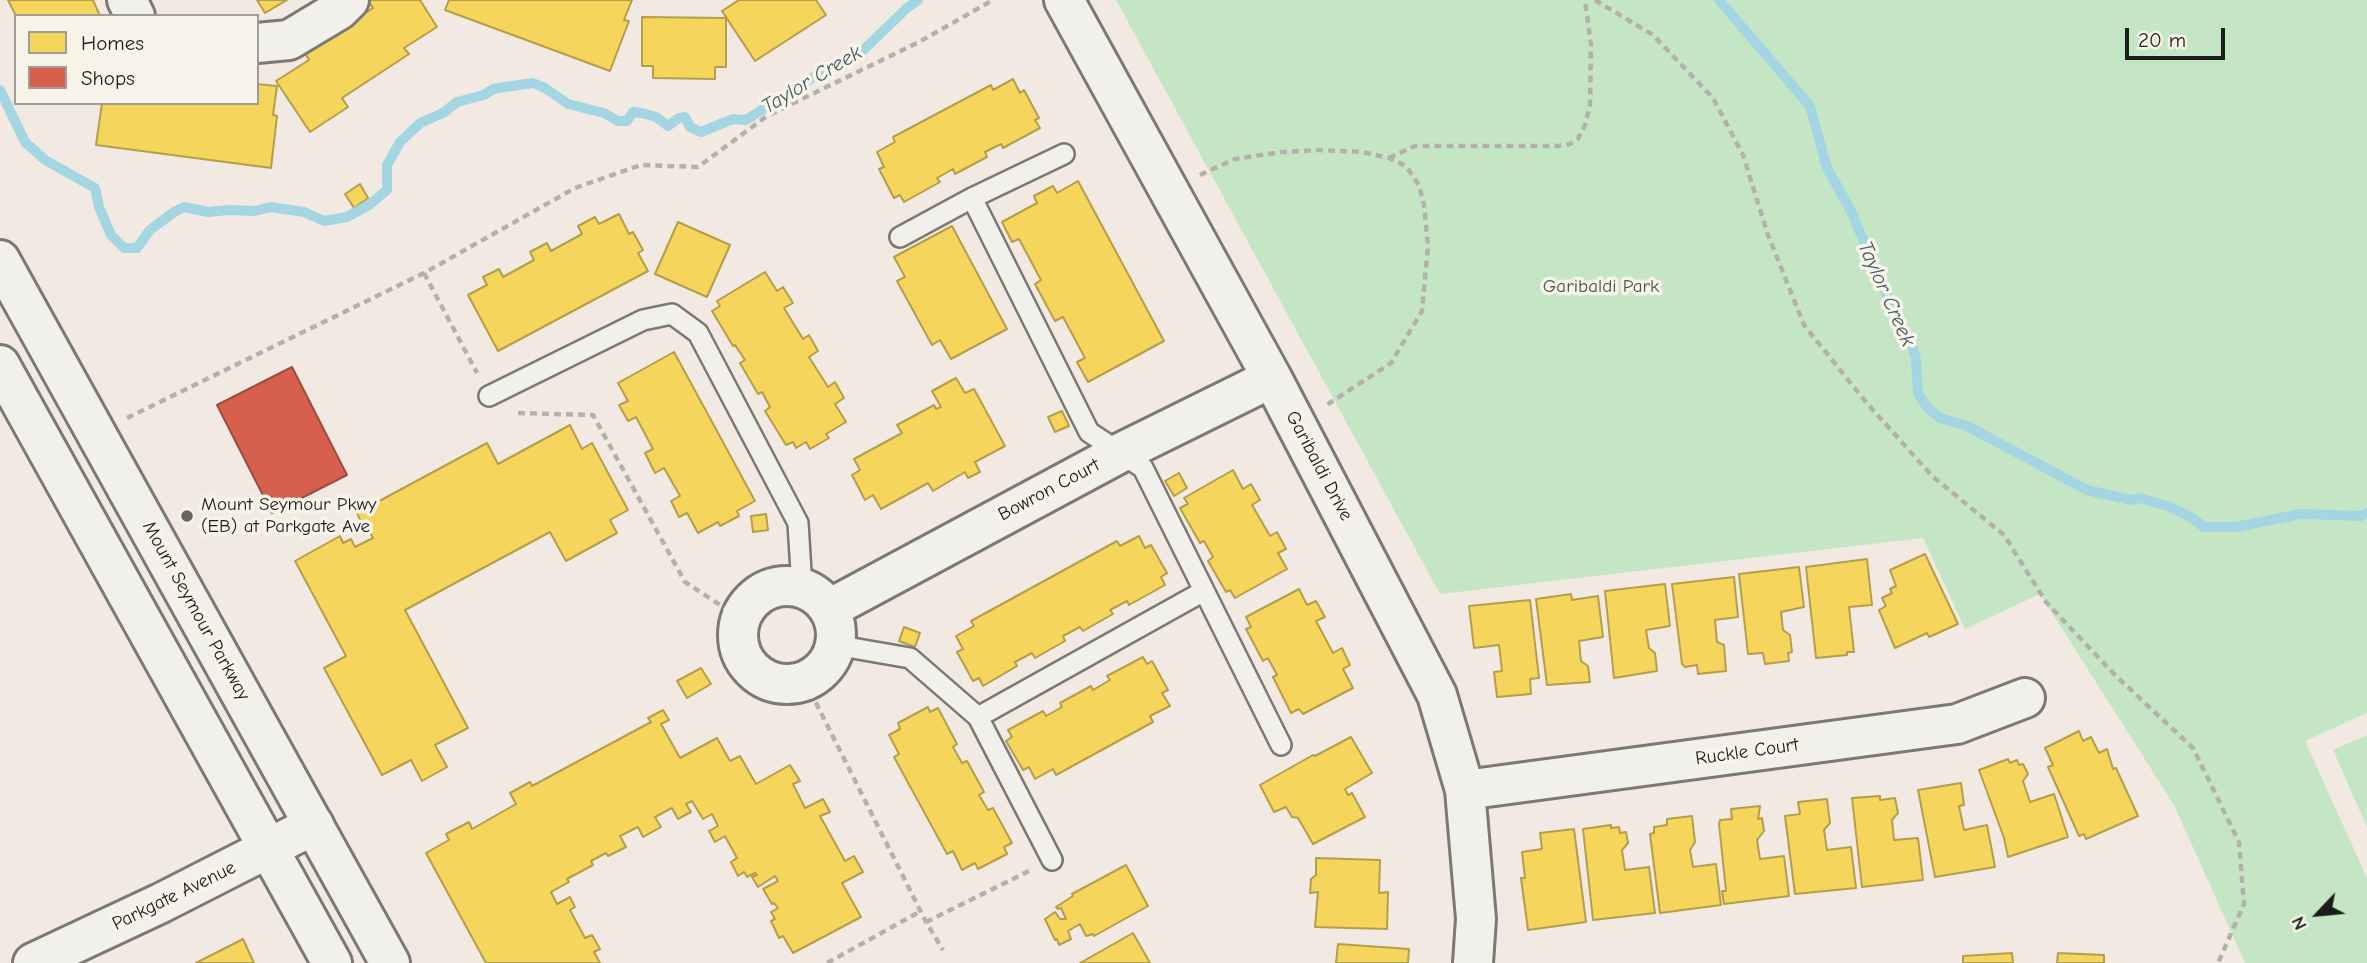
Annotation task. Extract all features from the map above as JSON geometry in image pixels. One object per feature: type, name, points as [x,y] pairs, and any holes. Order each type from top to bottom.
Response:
[{"type":"street","points":[[259,43],[289,40],[339,10],[349,0]]},
{"type":"street","name":"Garibaldi Drive","points":[[1064,0],[1272,377],[1437,695],[1465,790],[1476,919],[1473,963]]},
{"type":"street","name":"Mount Seymour Parkway","points":[[0,260],[390,963]]},
{"type":"street","points":[[0,365],[332,963]]},
{"type":"street","name":"Bowron Court","points":[[822,614],[1120,453],[1272,377]]},
{"type":"street","name":"Bowron Court","points":[[740,618],[754,597],[777,586],[822,614]]},
{"type":"street","name":"Bowron Court","points":[[805,681],[825,667],[822,614]]},
{"type":"street","points":[[740,618],[737,640],[745,662],[761,677],[782,684],[805,681]]},
{"type":"street","name":"Ruckle Court","points":[[1465,790],[1957,724],[2025,698]]},
{"type":"street","name":"Parkgate Avenue","points":[[33,963],[314,825]]},
{"type":"lane","points":[[900,237],[972,198],[1064,154]]},
{"type":"lane","points":[[972,198],[1089,432],[1143,468],[1281,745]]},
{"type":"lane","points":[[489,396],[643,320],[672,314],[698,334],[798,523],[822,614],[910,658],[978,717],[1052,860]]},
{"type":"lane","points":[[978,717],[1204,591]]},
{"type":"path","points":[[127,418],[424,274],[575,188],[641,165],[698,167],[768,116],[919,42],[993,0]]},
{"type":"path","points":[[1388,158],[1415,146],[1559,146],[1578,139],[1590,104],[1591,45],[1586,0]]},
{"type":"path","points":[[1595,0],[1653,35],[1713,97],[1743,155],[1768,235],[1804,326],[1865,401],[1932,476],[2004,535],[2046,602],[2115,675],[2193,748],[2239,842],[2244,904],[2218,963]]},
{"type":"path","points":[[1195,178],[1235,159],[1318,150],[1362,152],[1388,158],[1406,166],[1419,185],[1424,205],[1427,246],[1422,311],[1391,363],[1321,408]]},
{"type":"path","points":[[424,274],[497,412],[593,415],[685,582],[740,618]]},
{"type":"path","points":[[805,681],[926,922],[943,950]]},
{"type":"path","points":[[926,922],[1052,860]]},
{"type":"path","points":[[827,963],[921,911]]},
{"type":"green space","name":"Garibaldi Park","points":[[1116,0],[2367,0],[2367,713],[2305,741],[2367,878],[2367,963],[2245,963],[2174,805],[2040,594],[1965,629],[1923,538],[1440,594]]},
{"type":"green space","points":[[2367,735],[2367,827],[2333,750]]},
{"type":"building: Homes","points":[[8,0],[93,0],[99,14],[15,14]]},
{"type":"building: Homes","points":[[257,0],[287,0],[265,13]]},
{"type":"building: Homes","points":[[368,0],[420,0],[437,27],[404,48],[409,54],[342,98],[348,107],[310,132],[276,81],[309,60],[305,53],[373,8]]},
{"type":"building: Homes","points":[[449,0],[632,0],[624,20],[629,21],[610,71],[445,10]]},
{"type":"building: Homes","points":[[739,0],[816,0],[826,15],[755,61],[722,11]]},
{"type":"building: Homes","points":[[642,17],[726,18],[726,67],[715,67],[715,79],[653,78],[653,66],[642,66]]},
{"type":"building: Homes","points":[[1013,79],[1020,93],[1024,90],[1039,118],[1035,120],[1040,128],[1003,148],[1001,144],[985,152],[987,157],[955,174],[953,169],[937,178],[940,182],[904,202],[900,195],[894,198],[879,169],[884,167],[877,152],[895,142],[893,137],[991,85],[993,90]]},
{"type":"building: Homes","points":[[259,84],[277,86],[273,115],[277,116],[271,168],[96,145],[102,105],[259,105]]},
{"type":"building: Homes","points":[[1078,181],[1164,341],[1088,382],[1077,362],[1085,358],[1063,317],[1055,321],[1035,284],[1041,280],[1019,239],[1012,242],[1002,222],[1037,203],[1034,196],[1053,186],[1057,193]]},
{"type":"building: Homes","points":[[360,184],[368,198],[354,208],[345,194]]},
{"type":"building: Homes","points":[[619,214],[629,234],[633,232],[643,250],[638,253],[648,271],[498,351],[468,295],[487,285],[483,277],[499,269],[503,277],[534,260],[530,252],[547,243],[551,251],[582,234],[578,226],[595,217],[599,224]]},
{"type":"building: Homes","points":[[678,222],[730,245],[707,297],[655,274]]},
{"type":"building: Homes","points":[[952,226],[1007,329],[951,359],[940,340],[932,345],[897,281],[905,277],[894,257]]},
{"type":"building: Homes","points":[[765,272],[777,291],[783,287],[793,303],[784,308],[803,339],[809,335],[818,351],[809,357],[828,387],[835,382],[844,398],[835,404],[846,422],[826,434],[829,438],[810,449],[806,442],[796,448],[793,442],[786,445],[765,411],[770,407],[762,392],[758,394],[740,363],[745,360],[735,345],[733,346],[712,311],[720,306],[717,301]]},
{"type":"building: Homes","points":[[674,352],[755,501],[737,511],[739,516],[720,526],[718,522],[698,533],[687,513],[679,517],[671,501],[680,496],[664,468],[655,473],[645,453],[653,449],[636,417],[628,421],[619,405],[628,401],[618,383]]},
{"type":"building: Homes","points":[[956,378],[965,393],[974,389],[1005,446],[975,462],[980,472],[968,478],[965,472],[933,491],[928,483],[881,509],[873,495],[865,500],[852,475],[860,470],[854,459],[902,433],[897,425],[934,405],[936,409],[941,407],[932,391]]},
{"type":"building: Homes","points":[[1062,411],[1069,426],[1055,432],[1048,417]]},
{"type":"building: Homes","points":[[570,425],[582,449],[592,443],[628,510],[610,520],[617,533],[566,561],[550,532],[405,610],[468,728],[435,745],[447,767],[422,781],[411,760],[382,775],[324,668],[346,656],[295,561],[340,536],[343,543],[351,539],[355,547],[373,538],[357,513],[487,443],[498,464]]},
{"type":"building: Homes","points":[[1233,470],[1243,489],[1251,484],[1260,500],[1252,505],[1270,536],[1277,532],[1286,549],[1278,553],[1287,569],[1235,598],[1230,590],[1226,592],[1208,561],[1213,557],[1204,541],[1200,543],[1180,508],[1188,504],[1184,498]]},
{"type":"building: Homes","points":[[1179,473],[1187,488],[1174,496],[1165,481]]},
{"type":"building: Homes","points":[[766,514],[768,530],[753,532],[751,516]]},
{"type":"building: Homes","points":[[1139,536],[1145,548],[1151,545],[1167,573],[1161,577],[1165,585],[1129,605],[1127,601],[1110,610],[1113,614],[1083,631],[1080,627],[1063,636],[1065,641],[1035,658],[1032,653],[1015,662],[1017,666],[983,686],[979,678],[973,681],[957,652],[963,649],[956,636],[974,626],[971,621],[1117,541],[1120,546]]},
{"type":"building: Homes","points":[[1925,554],[1958,624],[1929,637],[1927,633],[1895,648],[1879,610],[1886,606],[1882,598],[1892,593],[1890,589],[1896,586],[1890,570]]},
{"type":"building: Homes","points":[[1867,559],[1872,605],[1849,607],[1854,652],[1816,658],[1806,567]]},
{"type":"building: Homes","points":[[1799,567],[1804,607],[1781,612],[1783,630],[1790,635],[1792,652],[1788,653],[1789,661],[1765,664],[1763,653],[1748,654],[1739,574]]},
{"type":"building: Homes","points":[[1734,577],[1738,617],[1715,620],[1717,642],[1724,645],[1726,671],[1698,674],[1697,665],[1685,667],[1682,664],[1672,584]]},
{"type":"building: Homes","points":[[1665,584],[1670,626],[1646,630],[1649,648],[1655,653],[1657,671],[1614,678],[1605,591]]},
{"type":"building: Homes","points":[[1299,589],[1307,605],[1316,601],[1325,617],[1316,621],[1333,653],[1342,648],[1350,665],[1343,669],[1353,688],[1303,714],[1299,709],[1291,713],[1273,677],[1277,675],[1268,658],[1263,661],[1246,629],[1251,627],[1246,617]]},
{"type":"building: Homes","points":[[1571,594],[1572,600],[1598,596],[1603,637],[1579,641],[1581,661],[1588,666],[1590,682],[1547,685],[1536,599]]},
{"type":"building: Homes","points":[[1530,600],[1539,678],[1530,679],[1531,694],[1497,697],[1494,672],[1502,671],[1499,645],[1474,648],[1469,606]]},
{"type":"building: Homes","points":[[904,627],[920,633],[915,647],[899,641]]},
{"type":"building: Homes","points":[[1143,657],[1147,664],[1152,661],[1168,690],[1162,693],[1170,706],[1150,716],[1153,722],[1056,775],[1053,769],[1035,779],[1029,767],[1023,770],[1006,741],[1012,737],[1008,730],[1043,711],[1046,716],[1062,707],[1060,703],[1091,686],[1093,690],[1110,680],[1107,676]]},
{"type":"building: Homes","points":[[701,668],[711,684],[687,698],[677,681]]},
{"type":"building: Homes","points":[[928,707],[930,712],[938,708],[957,744],[953,747],[962,763],[967,761],[984,792],[979,795],[988,810],[993,808],[1012,843],[1004,847],[1007,854],[978,869],[975,863],[962,870],[953,851],[947,854],[894,757],[899,754],[889,735],[900,729],[898,723]]},
{"type":"building: Homes","points":[[663,710],[669,720],[661,724],[680,758],[717,738],[730,761],[740,756],[756,784],[790,765],[800,781],[793,784],[805,808],[823,799],[830,812],[820,816],[845,861],[854,856],[863,872],[842,883],[861,917],[793,953],[783,936],[779,938],[771,921],[775,919],[771,912],[778,908],[772,904],[763,889],[778,881],[775,876],[758,887],[752,877],[757,875],[755,873],[747,877],[744,872],[738,876],[731,862],[737,858],[725,836],[715,842],[709,831],[718,826],[712,814],[703,819],[692,801],[686,804],[691,812],[678,819],[672,808],[655,817],[661,827],[643,837],[638,827],[620,836],[626,847],[591,861],[593,865],[567,879],[569,882],[551,892],[557,904],[570,897],[575,907],[570,910],[585,938],[592,935],[600,949],[594,952],[600,963],[486,963],[426,853],[449,840],[446,834],[469,822],[472,829],[516,804],[510,793],[530,782],[532,786],[651,722],[648,718]]},
{"type":"building: Homes","points":[[2079,731],[2083,741],[2091,737],[2099,753],[2107,749],[2113,769],[2116,768],[2138,816],[2086,839],[2084,834],[2079,836],[2048,767],[2053,765],[2045,748]]},
{"type":"building: Homes","points":[[1351,737],[1372,773],[1345,789],[1348,795],[1352,793],[1365,817],[1313,844],[1298,818],[1292,817],[1286,807],[1274,812],[1260,785]]},
{"type":"building: Homes","points":[[2008,759],[2010,763],[2017,760],[2019,765],[2023,764],[2028,774],[2023,781],[2030,802],[2054,794],[2068,837],[2008,857],[2004,838],[1979,770]]},
{"type":"building: Homes","points":[[1961,783],[1964,805],[1959,806],[1964,830],[1987,825],[1995,867],[1935,877],[1918,790]]},
{"type":"building: Homes","points":[[1880,796],[1880,800],[1895,798],[1898,813],[1892,820],[1894,840],[1918,838],[1923,880],[1862,887],[1852,798]]},
{"type":"building: Homes","points":[[1827,799],[1830,823],[1824,830],[1827,850],[1851,847],[1856,888],[1795,894],[1785,816],[1800,814],[1798,802]]},
{"type":"building: Homes","points":[[1760,806],[1758,819],[1762,818],[1764,831],[1757,840],[1760,859],[1784,856],[1789,896],[1724,904],[1722,891],[1726,891],[1720,820],[1732,819],[1731,809]]},
{"type":"building: Homes","points":[[1692,816],[1695,842],[1690,850],[1693,867],[1716,864],[1721,905],[1660,913],[1650,834],[1654,833],[1654,827],[1667,825],[1667,819]]},
{"type":"building: Homes","points":[[1611,825],[1611,828],[1619,827],[1620,833],[1626,832],[1628,843],[1622,850],[1625,870],[1649,867],[1655,913],[1593,920],[1583,829]]},
{"type":"building: Homes","points":[[1574,829],[1586,922],[1528,930],[1521,878],[1525,878],[1522,852],[1542,849],[1540,833]]},
{"type":"building: Homes","points":[[1316,858],[1380,860],[1379,893],[1388,892],[1387,929],[1315,927],[1318,892],[1310,893],[1311,879],[1316,875]]},
{"type":"building: Homes","points":[[1126,865],[1148,906],[1094,936],[1086,936],[1080,924],[1068,931],[1071,939],[1059,945],[1045,919],[1055,912],[1060,919],[1066,919],[1061,908],[1056,907],[1073,896],[1072,894]]},
{"type":"building: Homes","points":[[1133,933],[1150,963],[1080,963]]},
{"type":"building: Homes","points":[[243,939],[254,963],[196,963]]},
{"type":"building: Homes","points":[[1338,944],[1409,949],[1408,963],[1336,963]]},
{"type":"building: Homes","points":[[2012,953],[2013,963],[1963,963],[1963,956]]},
{"type":"building: Homes","points":[[2058,953],[2104,955],[2104,963],[2057,963]]},
{"type":"building: Shops","points":[[292,367],[347,475],[272,513],[217,405]]},
{"type":"waterway","name":"Taylor Creek","points":[[0,90],[25,142],[45,160],[95,188],[99,207],[111,235],[124,248],[137,248],[150,230],[184,207],[208,212],[255,211],[270,207],[304,212],[324,221],[347,217],[369,205],[387,190],[387,165],[400,142],[420,123],[443,113],[457,102],[484,95],[493,89],[533,83],[568,104],[604,113],[618,121],[627,121],[633,112],[656,117],[668,126],[685,117],[690,127],[701,132],[733,119],[746,120],[815,76],[852,61],[918,0]]},
{"type":"waterway","name":"Taylor Creek","points":[[1719,0],[1810,106],[1827,168],[1851,211],[1902,331],[1912,345],[1916,360],[1918,393],[1927,407],[1940,418],[1965,425],[2087,490],[2131,500],[2139,498],[2168,506],[2204,527],[2236,527],[2301,514],[2361,516],[2367,513]]},
{"type":"place","name":"Mount Seymour Pkwy (EB) at Parkgate Ave","points":[[187,516]]}]
